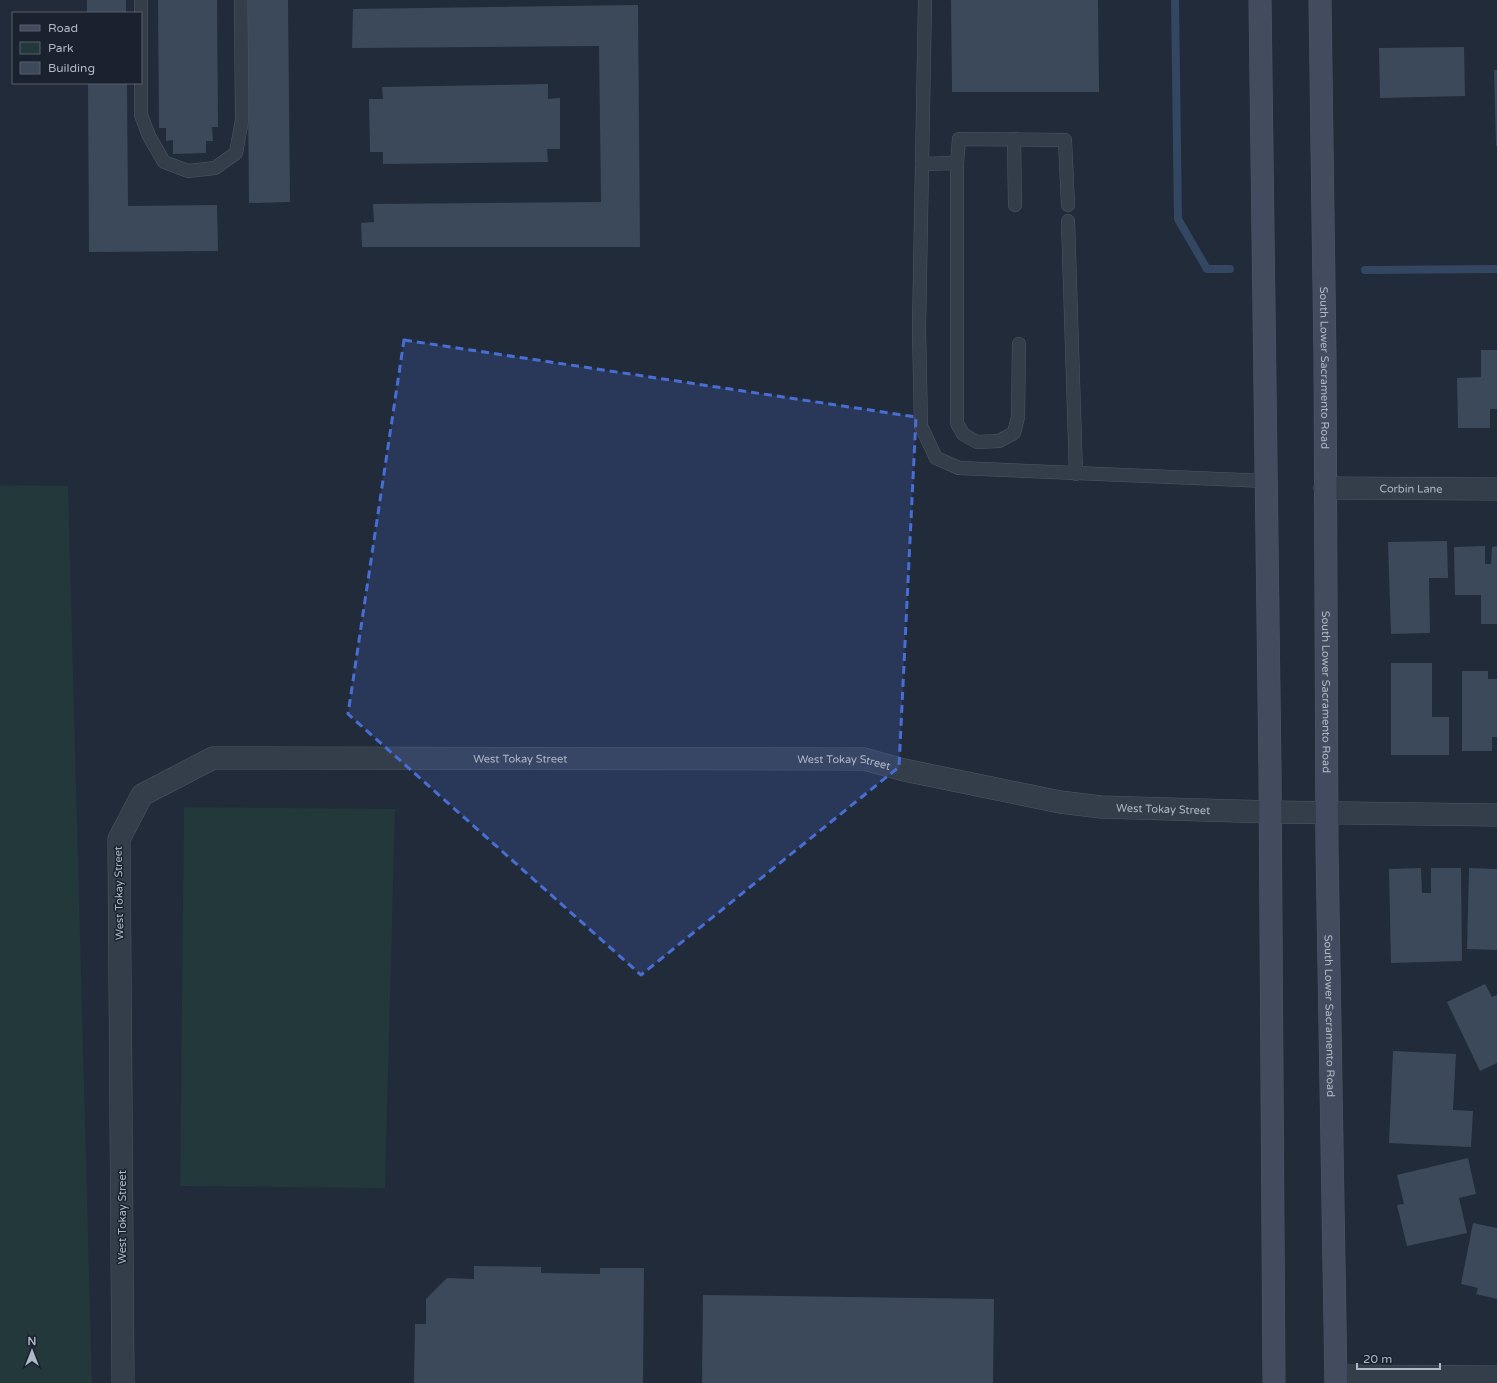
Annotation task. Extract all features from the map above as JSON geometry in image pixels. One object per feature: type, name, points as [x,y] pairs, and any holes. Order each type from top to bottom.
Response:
[{"type":"main road","points":[[1260,0],[1270,812],[1274,1383]]},
{"type":"main road","name":"South Lower Sacramento Road","points":[[1320,0],[1324,334],[1326,812],[1336,1379]]},
{"type":"street","name":"Corbin Lane","points":[[1324,488],[1497,489]]},
{"type":"street","name":"West Tokay Street","points":[[124,1383],[119,839],[142,795],[213,758],[864,759],[904,770],[1067,803],[1101,807],[1270,812],[1497,815]]},
{"type":"street","points":[[1336,1379],[1497,1377]]},
{"type":"lane","points":[[141,0],[141,12]]},
{"type":"lane","points":[[141,84],[141,115],[149,136],[164,162],[188,171],[215,168],[236,153],[242,120],[241,0]]},
{"type":"lane","points":[[925,0],[919,329],[921,426],[936,458],[960,468],[1266,482]]},
{"type":"lane","points":[[1018,344],[1018,417],[1014,432],[999,441],[977,442],[963,434],[957,423],[957,163],[959,139],[1065,140],[1068,205]]},
{"type":"lane","points":[[1014,139],[1014,205]]},
{"type":"lane","points":[[922,164],[957,163]]},
{"type":"lane","points":[[1068,221],[1076,474]]},
{"type":"highlighted area","points":[[404,340],[916,417],[899,767],[641,975],[348,714]]},
{"type":"green space","points":[[0,485],[68,486],[92,1383],[0,1383]]},
{"type":"green space","points":[[184,807],[395,809],[385,1188],[180,1186]]},
{"type":"building","points":[[87,0],[126,0],[126,12],[87,12]]},
{"type":"building","points":[[158,0],[217,0],[218,127],[212,127],[213,141],[206,141],[206,153],[173,154],[173,140],[166,141],[166,128],[159,128]]},
{"type":"building","points":[[247,0],[288,0],[290,202],[249,203]]},
{"type":"building","points":[[951,0],[1098,0],[1099,92],[952,92]]},
{"type":"building","points":[[638,5],[640,247],[362,247],[361,223],[374,222],[373,204],[601,202],[599,46],[352,48],[353,9]]},
{"type":"building","points":[[1464,47],[1465,96],[1380,98],[1379,48]]},
{"type":"building","points":[[1494,70],[1497,70],[1497,146],[1496,146]]},
{"type":"building","points":[[88,84],[127,84],[128,206],[217,205],[218,251],[89,252]]},
{"type":"building","points":[[548,84],[548,99],[560,98],[560,149],[547,149],[548,162],[383,164],[383,152],[370,152],[369,99],[383,99],[382,87]]},
{"type":"building","points":[[1481,350],[1497,350],[1497,409],[1490,409],[1490,428],[1458,428],[1457,378],[1481,377]]},
{"type":"building","points":[[1447,541],[1448,578],[1429,578],[1430,633],[1391,634],[1388,542]]},
{"type":"building","points":[[1485,546],[1485,564],[1491,564],[1492,547],[1497,546],[1497,624],[1481,624],[1481,595],[1455,595],[1454,547]]},
{"type":"building","points":[[1391,663],[1432,663],[1432,717],[1449,717],[1449,755],[1391,755]]},
{"type":"building","points":[[1462,671],[1488,671],[1488,679],[1497,679],[1497,737],[1492,737],[1492,751],[1462,751]]},
{"type":"building","points":[[1421,868],[1422,893],[1431,893],[1431,868],[1461,868],[1462,961],[1391,963],[1389,869]]},
{"type":"building","points":[[1469,868],[1497,869],[1497,950],[1467,949]]},
{"type":"building","points":[[1485,984],[1492,997],[1497,995],[1497,1063],[1480,1071],[1447,1002]]},
{"type":"building","points":[[1393,1051],[1456,1054],[1453,1110],[1473,1111],[1471,1147],[1389,1143]]},
{"type":"building","points":[[1468,1158],[1476,1194],[1459,1198],[1467,1233],[1407,1246],[1397,1205],[1404,1204],[1397,1175]]},
{"type":"building","points":[[1473,1223],[1497,1228],[1497,1299],[1476,1294],[1478,1288],[1461,1284]]},
{"type":"building","points":[[474,1266],[541,1267],[541,1273],[600,1274],[600,1268],[644,1268],[643,1383],[414,1383],[415,1324],[426,1324],[426,1299],[447,1278],[474,1279]]},
{"type":"building","points":[[703,1295],[994,1299],[993,1383],[702,1383]]},
{"type":"waterway","points":[[1175,0],[1178,219],[1207,269],[1230,269]]},
{"type":"waterway","points":[[1365,270],[1497,269]]}]
